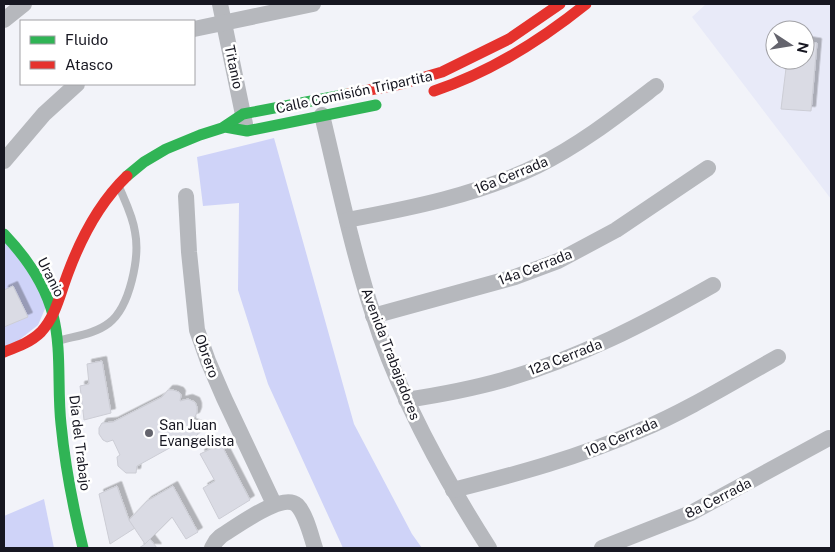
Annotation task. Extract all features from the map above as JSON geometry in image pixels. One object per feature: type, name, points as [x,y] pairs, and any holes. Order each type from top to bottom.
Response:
[{"type":"street","points":[[4,20],[24,4]]},
{"type":"street","name":"Titanio","points":[[220,4],[247,131]]},
{"type":"street","points":[[195,30],[313,4]]},
{"type":"street","name":"Calle Comisión Tripartita","points":[[4,352],[24,345],[46,327],[85,233],[98,211],[118,184],[147,159],[181,143],[225,127],[244,114],[401,84],[442,72],[509,39],[560,4]]},
{"type":"street","name":"Calle Comisión Tripartita","points":[[425,94],[442,89],[512,56],[546,34],[586,4]]},
{"type":"street","points":[[4,161],[44,114],[76,85]]},
{"type":"street","name":"16a Cerrada","points":[[347,220],[451,198],[499,183],[536,167],[605,125],[656,86]]},
{"type":"street","name":"Calle Comisión Tripartita","points":[[225,127],[247,131],[388,102]]},
{"type":"street","name":"Avenida Trabajadores","points":[[322,116],[373,316],[406,400],[453,490],[489,548]]},
{"type":"street","name":"14a Cerrada","points":[[373,316],[515,277],[558,261],[616,230],[708,168]]},
{"type":"street","name":"Obrero","points":[[186,196],[197,330],[216,380],[274,504]]},
{"type":"street","name":"Uranio","points":[[4,234],[23,256],[34,273],[53,314],[57,341]]},
{"type":"street","name":"12a Cerrada","points":[[406,400],[504,380],[546,366],[588,350],[713,285]]},
{"type":"street","name":"Día del Trabajo","points":[[57,341],[58,399],[64,453],[72,506],[84,548]]},
{"type":"street","name":"10a Cerrada","points":[[453,490],[534,469],[588,452],[695,403],[778,358]]},
{"type":"street","name":"8a Cerrada","points":[[602,548],[691,512],[829,438]]},
{"type":"street","points":[[212,548],[221,536],[274,504],[288,502],[294,503],[302,512],[315,548]]},
{"type":"lane","points":[[57,341],[92,331],[109,323],[120,311],[125,300],[133,270],[137,244],[133,224],[118,184]]},
{"type":"shaded area","points":[[706,4],[831,4],[831,199],[692,17]]},
{"type":"shaded area","points":[[274,138],[354,424],[412,534],[422,548],[343,548],[268,384],[238,290],[239,203],[203,206],[197,157]]},
{"type":"shaded area","points":[[4,235],[48,302],[38,325],[4,352]]},
{"type":"shaded area","points":[[44,499],[54,548],[4,548],[4,516]]},
{"type":"building","points":[[815,43],[817,43],[815,66]]},
{"type":"building","points":[[786,70],[815,70],[811,111],[781,109]]},
{"type":"building","points":[[13,286],[28,317],[4,327],[4,290]]},
{"type":"building","points":[[102,361],[111,413],[84,420],[80,386],[89,384],[87,364]]},
{"type":"building","name":"San Juan Evangelista","points":[[168,390],[179,392],[181,395],[180,401],[188,399],[195,402],[197,412],[195,417],[191,418],[191,423],[197,425],[198,434],[194,438],[188,439],[185,437],[184,440],[137,466],[136,473],[126,473],[118,466],[117,457],[120,455],[113,440],[107,442],[103,440],[99,434],[99,428],[102,423],[113,422],[162,397]]},
{"type":"building","points":[[221,444],[250,500],[219,519],[203,488],[215,481],[200,454]]},
{"type":"building","points":[[117,486],[129,520],[135,528],[110,544],[99,494]]},
{"type":"building","points":[[173,486],[198,532],[186,539],[172,517],[145,544],[129,520],[147,501]]},
{"type":"building","points":[[150,539],[157,548],[139,548],[145,544]]},
{"type":"traffic: fast","points":[[127,176],[144,162],[166,149],[222,128],[243,114],[348,94]]},
{"type":"traffic: fast","points":[[225,127],[247,131],[376,105]]},
{"type":"traffic: fast","points":[[4,234],[34,272],[45,292],[53,315],[56,328],[63,440],[83,548]]},
{"type":"traffic: jam","points":[[348,94],[401,84],[442,72],[509,39],[560,4]]},
{"type":"traffic: jam","points":[[434,91],[495,65],[551,31],[586,4]]},
{"type":"traffic: jam","points":[[4,352],[33,339],[46,326],[54,312],[73,260],[92,221],[108,197],[127,176]]},
{"type":"place","name":"San Juan Evangelista","points":[[149,433]]}]
